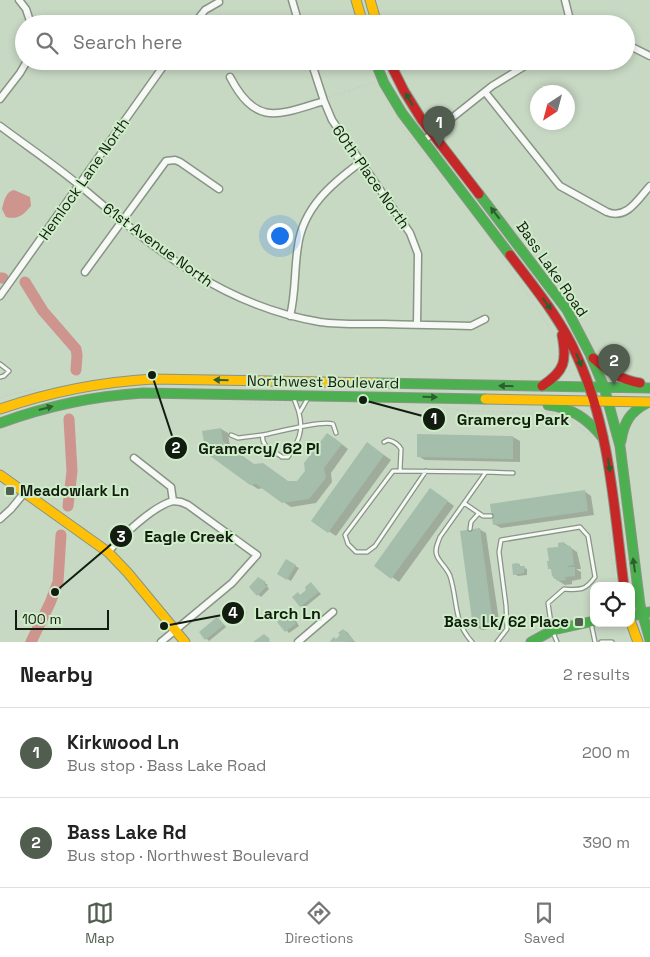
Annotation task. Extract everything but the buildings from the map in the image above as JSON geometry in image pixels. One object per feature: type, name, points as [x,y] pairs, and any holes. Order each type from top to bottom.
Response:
[{"type":"main road","points":[[370,0],[374,15]]},
{"type":"main road","points":[[357,2],[361,15]]},
{"type":"main road","name":"Bass Lake Road","points":[[379,70],[392,97],[422,141],[528,278],[559,322],[577,355],[595,400],[605,441],[623,582]]},
{"type":"main road","name":"Bass Lake Road","points":[[394,70],[412,104],[432,134],[556,293],[570,315],[590,354],[604,387],[620,446],[635,572],[646,613],[650,640]]},
{"type":"main road","points":[[540,386],[555,377],[565,361],[565,347],[559,322]]},
{"type":"main road","points":[[590,354],[606,370],[618,378],[632,382],[650,383]]},
{"type":"main road","name":"Northwest Boulevard","points":[[0,409],[70,388],[132,380],[650,388]]},
{"type":"main road","points":[[293,395],[296,390],[303,387],[393,389],[407,384]]},
{"type":"main road","name":"Northwest Boulevard","points":[[0,423],[51,406],[108,395],[143,393],[650,402]]},
{"type":"main road","points":[[484,398],[496,404],[557,405],[571,409],[589,421],[605,441]]},
{"type":"main road","points":[[620,446],[627,418],[636,408],[650,402]]},
{"type":"main road","points":[[0,474],[108,552],[128,573],[185,642]]},
{"type":"main road","points":[[532,642],[552,630],[590,621]]},
{"type":"main road","points":[[632,627],[638,642]]},
{"type":"street","points":[[19,0],[28,15]]},
{"type":"street","points":[[292,0],[296,15]]},
{"type":"street","points":[[357,2],[370,0]]},
{"type":"street","points":[[564,0],[568,15]]},
{"type":"street","points":[[201,15],[205,10],[218,2]]},
{"type":"street","points":[[635,48],[650,56]]},
{"type":"street","points":[[0,99],[22,70]]},
{"type":"street","name":"Hemlock Lane North","points":[[0,296],[161,70]]},
{"type":"street","name":"60th Place North","points":[[314,70],[332,120],[404,222],[414,243],[418,254],[417,325]]},
{"type":"street","points":[[422,141],[485,92],[517,70]]},
{"type":"street","points":[[230,77],[241,97],[248,104],[256,110],[266,113],[287,113],[324,101]]},
{"type":"street","points":[[485,92],[560,186],[607,212],[621,215],[631,208],[650,186]]},
{"type":"street","name":"61st Avenue North","points":[[0,126],[80,186],[122,222],[184,267],[210,284],[254,304],[290,316],[321,322],[471,326],[485,319]]},
{"type":"street","points":[[85,272],[162,166],[171,160],[180,162],[219,189]]},
{"type":"street","points":[[290,316],[295,290],[301,229],[317,200],[328,188],[361,162]]},
{"type":"street","points":[[134,458],[171,487],[172,501]]},
{"type":"street","points":[[0,519],[12,509],[25,492]]},
{"type":"street","points":[[108,552],[133,527],[158,508],[172,501],[188,505],[257,555],[232,583],[161,642]]},
{"type":"street","points":[[298,642],[333,612]]},
{"type":"lane","points":[[0,364],[10,371],[0,377]]},
{"type":"lane","points":[[263,435],[262,441],[264,444],[282,457],[288,457],[301,436],[300,413],[293,395]]},
{"type":"lane","points":[[300,413],[306,400],[313,395]]},
{"type":"lane","points":[[231,435],[238,438],[263,435],[321,422],[333,424],[336,433]]},
{"type":"lane","points":[[384,442],[392,441],[401,449],[400,471]]},
{"type":"lane","points":[[426,471],[375,546],[367,552],[356,552],[348,544],[345,535],[393,471],[426,471],[513,473]]},
{"type":"lane","points":[[472,642],[463,632],[449,574],[437,555],[436,548],[440,537],[486,472]]},
{"type":"lane","points":[[464,502],[478,514],[491,516]]},
{"type":"lane","points":[[470,529],[471,522],[478,514]]},
{"type":"lane","points":[[497,642],[507,629],[499,552],[501,540],[580,527],[588,536],[595,577],[588,586],[580,590],[564,589],[550,599],[548,603],[552,630],[557,642]]},
{"type":"lane","points":[[593,627],[595,642]]},
{"type":"lane","points":[[601,642],[612,642]]},
{"type":"path","points":[[324,101],[329,97],[376,82],[374,77]]},
{"type":"path","points":[[395,117],[445,183]]},
{"type":"path","points":[[467,165],[479,180]]},
{"type":"path","points":[[526,240],[573,305]]},
{"type":"path","points":[[499,253],[537,308],[557,342]]},
{"type":"path","points":[[568,367],[578,382]]},
{"type":"path","points":[[238,403],[292,405]]},
{"type":"path","points":[[423,406],[472,411],[558,414]]},
{"type":"path","points":[[576,419],[570,419],[591,435]]},
{"type":"shaded area","points":[[14,190],[30,197],[31,206],[20,216],[14,218],[6,217],[2,209],[4,200]]},
{"type":"waterway","points":[[25,282],[43,311],[76,349],[76,370]]},
{"type":"waterway","points":[[68,506],[72,471],[69,419]]},
{"type":"waterway","points":[[31,642],[58,582],[61,535]]},
{"type":"traffic: fast","points":[[379,70],[384,83],[402,113],[510,255]]},
{"type":"traffic: fast","points":[[479,194],[567,310],[590,354],[604,387],[620,446],[640,605],[650,640]]},
{"type":"traffic: fast","points":[[378,383],[650,388]]},
{"type":"traffic: fast","points":[[0,423],[70,403],[143,393],[485,399]]},
{"type":"traffic: fast","points":[[621,441],[629,418],[636,410],[647,403]]},
{"type":"traffic: fast","points":[[548,405],[557,406],[579,416],[603,438]]},
{"type":"traffic: fast","points":[[635,615],[650,612]]},
{"type":"traffic: fast","points":[[531,642],[553,630],[590,622]]},
{"type":"traffic: slow","points":[[356,0],[360,15]]},
{"type":"traffic: slow","points":[[370,0],[374,15]]},
{"type":"traffic: slow","points":[[0,409],[75,389],[153,379],[378,383]]},
{"type":"traffic: slow","points":[[485,399],[650,402]]},
{"type":"traffic: slow","points":[[0,475],[108,552],[128,573],[185,642]]},
{"type":"traffic: slow","points":[[632,627],[638,642]]},
{"type":"traffic: jam","points":[[394,70],[422,120],[479,194]]},
{"type":"traffic: jam","points":[[510,255],[571,342],[588,383],[604,440],[624,582]]},
{"type":"traffic: jam","points":[[542,386],[556,375],[562,365],[564,359],[562,335]]},
{"type":"traffic: jam","points":[[593,358],[615,374],[627,380],[640,383]]},
{"type":"place","name":"Kirkwood Ln","points":[[439,147]]},
{"type":"place","name":"Gramercy/ 62 Pl","points":[[152,375]]},
{"type":"place","name":"Bass Lake Rd","points":[[614,385]]},
{"type":"place","name":"Gramercy Park","points":[[363,400]]},
{"type":"place","name":"Meadowlark Ln","points":[[10,491]]},
{"type":"place","name":"Eagle Creek","points":[[55,592]]},
{"type":"place","name":"Bass Lk/ 62 Place","points":[[579,622]]},
{"type":"place","name":"Larch Ln","points":[[164,626]]}]
